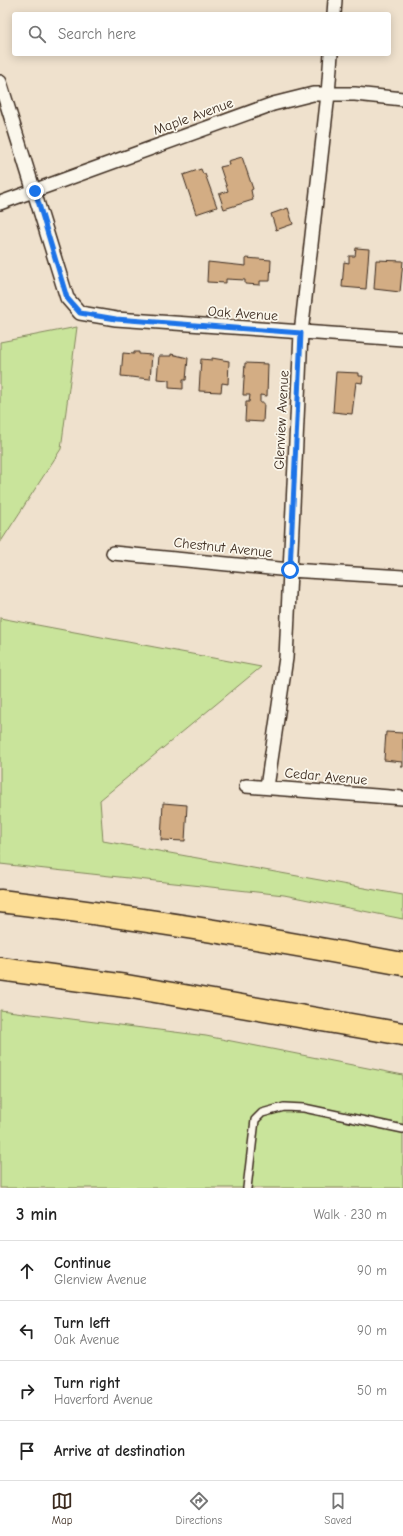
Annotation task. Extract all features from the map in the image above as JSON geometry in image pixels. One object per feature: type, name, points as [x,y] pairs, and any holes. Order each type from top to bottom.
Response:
[{"type":"highway","points":[[0,901],[66,908],[267,939],[403,964]]},
{"type":"highway","points":[[0,970],[134,988],[403,1034]]},
{"type":"street","points":[[334,12],[335,0]]},
{"type":"street","name":"Glenview Avenue","points":[[267,787],[286,658],[301,333],[328,94],[331,56]]},
{"type":"street","points":[[0,82],[35,191]]},
{"type":"street","name":"Maple Avenue","points":[[0,203],[273,104],[313,94],[355,94],[403,99]]},
{"type":"street","name":"Oak Avenue","points":[[35,191],[67,298],[80,313],[116,319],[403,339]]},
{"type":"street","name":"Chestnut Avenue","points":[[112,553],[290,570],[403,577]]},
{"type":"street","name":"Cedar Avenue","points":[[246,786],[403,798]]},
{"type":"lane","points":[[248,1188],[255,1120],[262,1113],[284,1108],[304,1108],[403,1129]]},
{"type":"green space","points":[[77,327],[61,449],[0,543],[0,342]]},
{"type":"green space","points":[[0,618],[261,667],[100,800],[103,841],[403,895],[403,919],[284,895],[0,864]]},
{"type":"green space","points":[[0,1010],[206,1036],[403,1075],[403,1188],[0,1188]]},
{"type":"building","points":[[242,157],[253,189],[251,190],[253,200],[224,209],[219,194],[228,191],[220,167],[229,165],[228,161]]},
{"type":"building","points":[[201,169],[203,174],[205,174],[217,207],[196,214],[183,175]]},
{"type":"building","points":[[288,208],[293,224],[276,230],[271,214]]},
{"type":"building","points":[[356,248],[369,249],[366,289],[342,287],[344,262],[349,263],[349,256],[355,256]]},
{"type":"building","points":[[246,258],[271,260],[270,281],[260,281],[260,285],[245,284],[245,280],[226,279],[226,283],[207,282],[208,262],[246,266]]},
{"type":"building","points":[[376,260],[403,261],[400,292],[374,289]]},
{"type":"building","points":[[134,352],[152,355],[150,379],[121,376],[123,353],[134,354]]},
{"type":"building","points":[[171,354],[188,358],[186,380],[183,380],[183,389],[169,388],[169,380],[157,379],[159,356],[171,356]]},
{"type":"building","points":[[212,358],[229,361],[228,384],[222,383],[221,392],[199,391],[201,359],[212,360]]},
{"type":"building","points":[[245,363],[268,364],[267,396],[260,395],[260,403],[264,403],[263,422],[245,421],[246,402],[249,402],[250,395],[243,395]]},
{"type":"building","points":[[336,372],[359,373],[359,376],[363,376],[362,383],[356,382],[352,414],[333,412]]},
{"type":"building","points":[[386,732],[403,733],[403,767],[401,767],[402,762],[384,760]]},
{"type":"building","points":[[163,803],[187,805],[185,841],[161,840]]},
{"type":"route","points":[[35,191],[67,298],[80,313],[116,319],[301,333],[290,570]]}]
